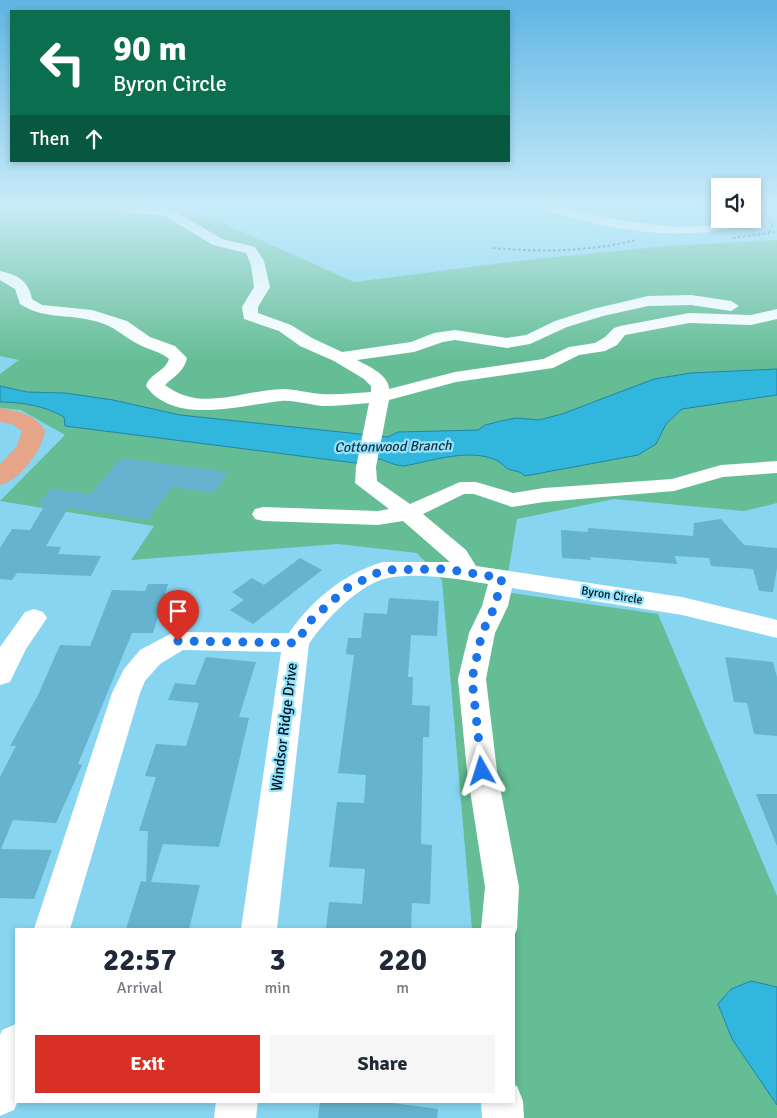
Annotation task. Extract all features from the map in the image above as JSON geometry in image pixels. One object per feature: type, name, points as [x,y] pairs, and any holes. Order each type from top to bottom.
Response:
[{"type":"main road","points":[[0,416],[20,420],[34,430],[35,436],[0,478]]},
{"type":"street","points":[[254,257],[262,286],[250,307],[250,316],[285,328],[306,342],[340,357],[370,375],[380,385],[380,397],[366,466],[366,483],[408,513],[458,555],[457,571]]},
{"type":"street","points":[[0,275],[12,279],[22,287],[25,301],[38,310],[92,315],[122,324],[144,341],[169,350],[178,358],[177,366],[157,380],[155,386],[170,398],[192,404],[226,404],[283,395],[322,400],[380,397],[455,377],[547,364],[575,351],[600,348],[611,341],[620,331],[689,318],[751,320],[777,314]]},
{"type":"street","points":[[340,357],[414,347],[440,337],[455,335],[506,344],[530,339],[562,324],[599,312],[648,301],[691,300],[734,306],[777,298]]},
{"type":"street","points":[[263,514],[378,518],[408,513],[460,488],[476,488],[512,500],[544,495],[674,486],[721,471],[777,467]]},
{"type":"street","name":"Windsor Ridge Drive","points":[[259,928],[296,643],[312,619],[347,588],[383,570],[457,571]]},
{"type":"street","name":"Byron Circle","points":[[457,571],[682,606],[777,629]]},
{"type":"street","points":[[499,928],[502,887],[482,771],[472,679],[482,633],[495,606],[502,578]]},
{"type":"street","points":[[0,675],[7,646],[34,618]]},
{"type":"street","points":[[52,928],[126,693],[139,669],[150,657],[178,641],[296,643]]},
{"type":"street","points":[[0,1096],[15,1047]]},
{"type":"street","points":[[235,1118],[237,1103]]},
{"type":"street","points":[[502,1103],[503,1118]]},
{"type":"green space","points":[[0,257],[299,257],[354,282],[554,257],[777,257],[777,503],[744,511],[614,499],[517,519],[505,592],[658,614],[777,896],[777,1118],[485,1118],[511,1103],[515,1103],[515,928],[472,928],[442,580],[417,553],[338,544],[131,560],[154,526],[0,501],[65,435],[21,410],[0,408],[0,374],[19,360],[0,356]]},
{"type":"water","name":"Cottonwood Branch","points":[[777,369],[777,395],[682,409],[666,424],[656,444],[638,455],[525,476],[508,469],[496,460],[474,455],[462,455],[404,466],[376,458],[355,463],[65,426],[64,417],[41,407],[0,402],[0,386],[27,392],[65,393],[113,400],[180,415],[388,437],[398,432],[478,430],[485,425],[516,418],[539,420],[562,414],[654,379],[691,373]]},
{"type":"water","points":[[751,981],[777,987],[777,1105],[732,1039],[718,1004],[731,989]]},
{"type":"building","points":[[121,458],[228,472],[214,493],[172,487],[148,520],[68,508],[46,546],[61,547],[58,554],[101,556],[91,576],[17,573],[12,580],[0,579],[0,548],[12,529],[30,530],[45,505],[37,504],[51,489],[91,494]]},
{"type":"building","points":[[721,519],[744,545],[777,548],[777,568],[773,592],[759,591],[753,569],[711,566],[709,558],[675,556],[677,564],[590,557],[591,560],[562,558],[561,530],[588,532],[588,528],[693,536],[694,523]]},
{"type":"building","points":[[300,558],[322,570],[253,624],[230,610],[244,600],[232,592],[252,578],[264,585]]},
{"type":"building","points":[[148,584],[168,584],[153,633],[132,633],[78,764],[82,765],[56,823],[13,820],[1,849],[52,850],[34,899],[0,898],[0,777],[16,746],[10,746],[38,695],[60,645],[90,646],[112,590],[145,591]]},
{"type":"building","points":[[389,598],[439,601],[437,636],[411,635],[408,677],[413,677],[412,705],[430,706],[429,737],[423,737],[421,844],[432,845],[430,904],[412,903],[411,928],[326,928],[329,902],[362,904],[365,869],[329,867],[337,802],[364,803],[366,775],[338,773],[354,655],[346,654],[348,638],[361,638],[364,613],[387,614]]},
{"type":"building","points":[[206,657],[256,662],[239,717],[249,718],[219,847],[163,844],[151,882],[200,885],[189,928],[126,928],[141,881],[146,882],[148,831],[139,831],[156,777],[145,776],[156,744],[186,746],[199,703],[168,700],[175,683],[195,685]]},
{"type":"building","points":[[725,657],[773,662],[777,677],[777,736],[754,734],[747,703],[734,702]]},
{"type":"building","points":[[756,794],[777,794],[777,846]]},
{"type":"building","points":[[320,1103],[393,1103],[438,1109],[437,1118],[318,1118]]},
{"type":"route","points":[[178,641],[296,643],[312,619],[347,588],[383,570],[445,569],[502,578],[495,606],[482,633],[472,679],[482,771]]}]
